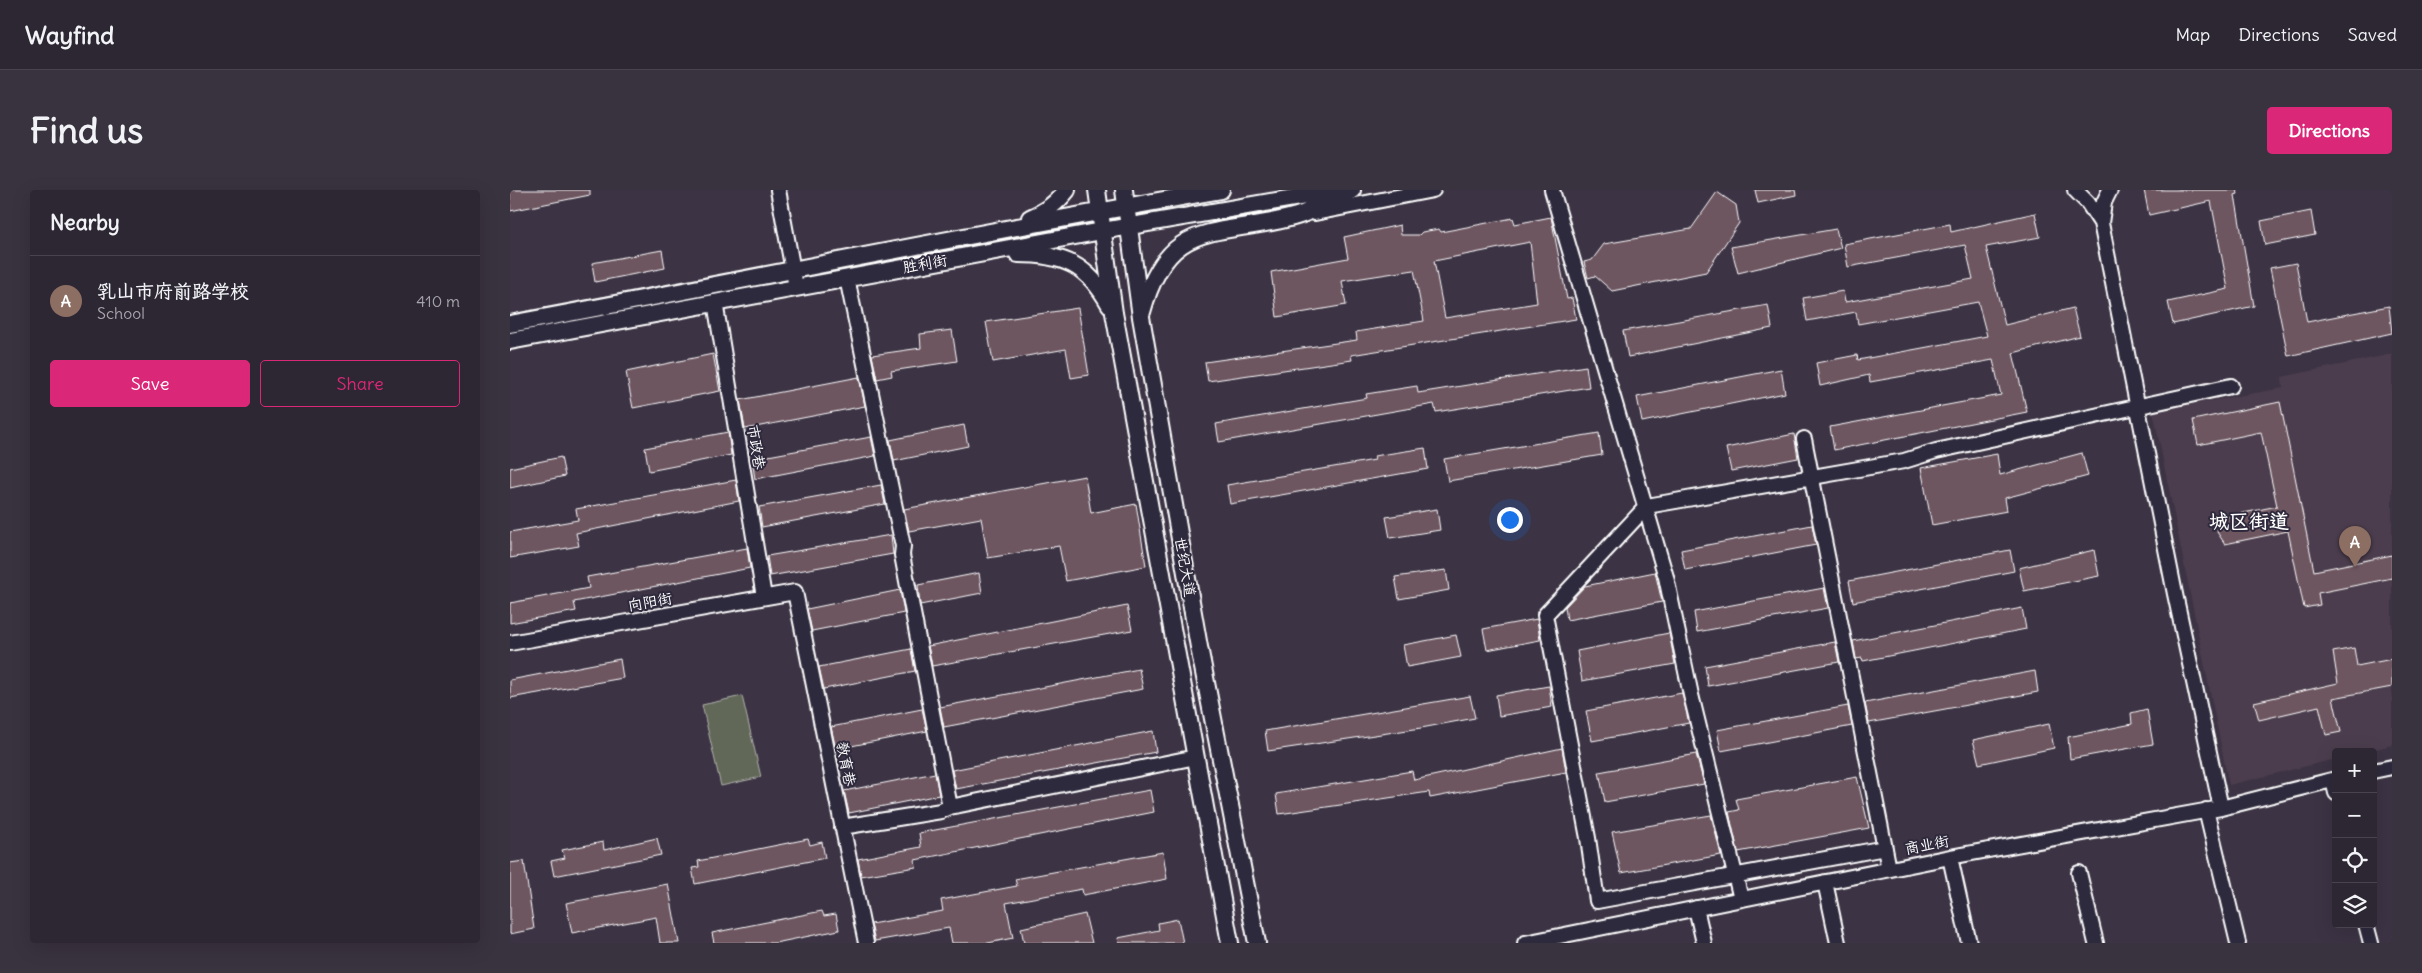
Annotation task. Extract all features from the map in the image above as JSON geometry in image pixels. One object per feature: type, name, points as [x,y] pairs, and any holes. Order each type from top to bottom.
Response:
[{"type":"main road","points":[[980,234],[1020,223],[1045,212],[1058,202],[1067,190]]},
{"type":"main road","name":"世纪大道","points":[[1097,190],[1114,313],[1230,943]]},
{"type":"main road","name":"胜利街","points":[[510,340],[715,302],[794,279],[980,234],[1100,210],[1125,198],[1220,190]]},
{"type":"main road","name":"胜利街","points":[[510,324],[794,279],[847,278],[1340,190]]},
{"type":"main road","points":[[1141,317],[1154,278],[1173,249],[1187,240],[1208,233],[1295,217],[1352,190]]},
{"type":"main road","name":"世纪大道","points":[[1125,198],[1141,317],[1199,646],[1257,942]]},
{"type":"main road","points":[[983,254],[1023,254],[1066,260],[1088,274],[1102,291],[1114,313]]},
{"type":"main road","points":[[1219,943],[1225,919]]},
{"type":"street","points":[[778,190],[794,279]]},
{"type":"street","points":[[1295,217],[1433,190]]},
{"type":"street","points":[[1552,190],[1647,506],[1666,577],[1691,695],[1741,899]]},
{"type":"street","points":[[2075,190],[2088,203],[2101,224]]},
{"type":"street","points":[[2110,190],[2104,202],[2101,224],[2175,594],[2221,808]]},
{"type":"street","points":[[847,278],[903,546],[902,554],[950,806]]},
{"type":"street","name":"市政巷","points":[[715,302],[764,597]]},
{"type":"street","points":[[1885,848],[1597,901],[1588,838],[1545,615],[1647,506],[1904,461],[1936,451],[2231,386]]},
{"type":"street","points":[[1804,439],[1889,869]]},
{"type":"street","name":"向阳街","points":[[510,643],[795,592]]},
{"type":"street","name":"教育巷","points":[[795,592],[866,943]]},
{"type":"street","points":[[842,827],[941,811],[950,806],[1196,757]]},
{"type":"street","points":[[2377,770],[2392,766]]},
{"type":"street","name":"商业街","points":[[1525,943],[1950,857],[2221,808],[2332,785]]},
{"type":"street","points":[[2206,810],[2238,943]]},
{"type":"street","points":[[1950,857],[1969,943]]},
{"type":"street","points":[[2079,873],[2096,943]]},
{"type":"street","points":[[1825,882],[1838,943]]},
{"type":"street","points":[[1696,908],[1704,943]]},
{"type":"street","points":[[2367,928],[2371,943]]},
{"type":"shaded area","points":[[2392,354],[2392,745],[2377,749],[2332,748],[2332,760],[2229,785],[2153,411],[2283,388],[2282,377]]},
{"type":"green space","points":[[742,696],[761,777],[721,786],[702,705]]},
{"type":"building","points":[[510,190],[590,190],[590,195],[510,211]]},
{"type":"building","points":[[1755,190],[1795,190],[1796,195],[1758,203]]},
{"type":"building","points":[[2144,190],[2237,190],[2238,194],[2235,195],[2254,306],[2173,324],[2168,302],[2228,289],[2211,201],[2149,215]]},
{"type":"building","points":[[1717,192],[1736,205],[1739,223],[1706,272],[1612,291],[1595,276],[1588,278],[1584,262],[1592,260],[1604,244],[1691,229]]},
{"type":"building","points":[[2311,211],[2315,235],[2265,245],[2261,221]]},
{"type":"building","points":[[2035,213],[2040,237],[1986,247],[2005,325],[2073,308],[2080,336],[2013,353],[2027,412],[1834,450],[1830,427],[2001,395],[1993,360],[1870,382],[1869,375],[1820,386],[1816,363],[1857,355],[1858,360],[1987,336],[1978,302],[1858,324],[1856,312],[1807,321],[1803,298],[1843,291],[1845,302],[1973,279],[1965,245],[1848,267],[1844,244],[1950,224],[1951,232]]},
{"type":"building","points":[[1551,217],[1567,299],[1572,298],[1576,319],[1351,355],[1352,360],[1208,381],[1205,362],[1357,340],[1356,332],[1424,321],[1414,270],[1342,281],[1346,305],[1277,317],[1271,272],[1348,258],[1344,237],[1400,225],[1401,235],[1419,235],[1422,232],[1439,229],[1441,232],[1513,218],[1515,224]],"holes":[[[1530,242],[1537,303],[1445,318],[1434,261]]]},
{"type":"building","points":[[1836,229],[1841,248],[1738,273],[1731,247]]},
{"type":"building","points":[[662,250],[665,268],[595,282],[592,263]]},
{"type":"building","points":[[2296,263],[2307,322],[2389,306],[2392,333],[2288,356],[2270,268]]},
{"type":"building","points":[[1768,305],[1772,328],[1628,357],[1623,331]]},
{"type":"building","points":[[1078,308],[1089,375],[1071,378],[1066,349],[993,362],[986,322]]},
{"type":"building","points":[[952,330],[957,361],[891,371],[892,376],[877,379],[872,355],[921,348],[920,334]]},
{"type":"building","points":[[713,354],[720,391],[633,408],[626,372]]},
{"type":"building","points":[[1586,366],[1589,387],[1436,412],[1434,404],[1219,442],[1216,424],[1367,398],[1366,394],[1417,386],[1418,393]]},
{"type":"building","points":[[1781,369],[1785,393],[1642,422],[1637,397]]},
{"type":"building","points":[[859,377],[865,406],[745,429],[740,400]]},
{"type":"building","points":[[2280,402],[2314,571],[2392,555],[2392,578],[2318,593],[2320,605],[2304,608],[2288,531],[2225,544],[2217,532],[2220,518],[2277,506],[2261,432],[2198,445],[2193,420]]},
{"type":"building","points":[[964,425],[968,446],[894,461],[890,440]]},
{"type":"building","points":[[728,432],[731,455],[649,471],[645,448]]},
{"type":"building","points":[[1599,433],[1602,455],[1448,481],[1444,459]]},
{"type":"building","points":[[1794,434],[1798,458],[1731,471],[1726,448]]},
{"type":"building","points":[[871,437],[875,456],[755,479],[752,459]]},
{"type":"building","points":[[1425,448],[1428,469],[1230,504],[1227,485],[1375,460],[1374,456]]},
{"type":"building","points":[[2082,453],[2088,476],[2005,498],[2007,511],[1932,525],[1921,468],[1997,454],[2000,475]]},
{"type":"building","points":[[561,457],[565,476],[510,488],[510,468]]},
{"type":"building","points":[[1085,476],[1091,513],[1136,504],[1146,566],[1066,581],[1059,546],[988,558],[981,518],[909,531],[904,509]]},
{"type":"building","points":[[736,480],[739,501],[576,533],[579,546],[510,558],[510,532],[578,520],[576,509]]},
{"type":"building","points":[[881,485],[885,504],[762,527],[759,507]]},
{"type":"building","points":[[1437,509],[1440,530],[1390,538],[1386,517]]},
{"type":"building","points":[[1812,525],[1816,545],[1685,570],[1681,550]]},
{"type":"building","points":[[891,535],[893,554],[770,576],[767,556]]},
{"type":"building","points":[[747,548],[750,568],[574,602],[576,611],[510,623],[510,603],[589,588],[587,577]]},
{"type":"building","points":[[2010,550],[2014,571],[1853,602],[1849,581]]},
{"type":"building","points":[[2094,550],[2099,576],[2024,591],[2019,568]]},
{"type":"building","points":[[1446,570],[1449,590],[1399,599],[1395,577]]},
{"type":"building","points":[[1655,572],[1662,602],[1567,620],[1565,607],[1585,586]]},
{"type":"building","points":[[979,573],[982,593],[920,605],[918,585]]},
{"type":"building","points":[[1824,588],[1828,608],[1697,632],[1694,612]]},
{"type":"building","points":[[900,590],[904,613],[812,631],[807,609]]},
{"type":"building","points":[[1127,606],[1132,630],[932,666],[928,646]]},
{"type":"building","points":[[2022,608],[2026,629],[1863,661],[1862,658],[1856,659],[1853,641]]},
{"type":"building","points":[[1537,619],[1540,640],[1487,650],[1483,629]]},
{"type":"building","points":[[1669,633],[1675,664],[1582,681],[1577,651]]},
{"type":"building","points":[[1456,635],[1461,657],[1407,667],[1403,645]]},
{"type":"building","points":[[1835,642],[1839,662],[1708,686],[1705,666]]},
{"type":"building","points":[[2354,648],[2357,666],[2392,659],[2392,687],[2333,698],[2341,732],[2326,735],[2319,706],[2259,720],[2254,702],[2338,683],[2333,652]]},
{"type":"building","points":[[911,649],[915,671],[824,689],[819,667]]},
{"type":"building","points":[[620,659],[623,678],[510,698],[510,680]]},
{"type":"building","points":[[1139,669],[1143,689],[944,727],[940,707]]},
{"type":"building","points":[[2035,671],[2038,692],[1869,723],[1865,703]]},
{"type":"building","points":[[1549,686],[1552,707],[1499,716],[1496,695]]},
{"type":"building","points":[[1682,693],[1689,723],[1592,741],[1586,711]]},
{"type":"building","points":[[1470,696],[1475,718],[1268,751],[1265,731]]},
{"type":"building","points":[[1848,706],[1852,726],[1721,751],[1717,730]]},
{"type":"building","points":[[922,709],[927,731],[836,749],[831,727]]},
{"type":"building","points":[[2147,709],[2153,744],[2070,759],[2068,737],[2132,724],[2131,713]]},
{"type":"building","points":[[2049,724],[2054,748],[1979,764],[1973,740]]},
{"type":"building","points":[[1153,731],[1156,752],[956,789],[952,770]]},
{"type":"building","points":[[1562,748],[1566,772],[1430,798],[1429,792],[1279,814],[1276,794],[1412,771],[1414,780]]},
{"type":"building","points":[[1696,754],[1704,784],[1605,802],[1599,772]]},
{"type":"building","points":[[935,773],[939,795],[849,813],[844,791]]},
{"type":"building","points":[[1857,777],[1869,828],[1738,852],[1729,812],[1739,810],[1736,799]]},
{"type":"building","points":[[1150,790],[1154,812],[915,860],[916,867],[861,876],[858,859],[921,847],[919,833]]},
{"type":"building","points":[[1711,815],[1721,855],[1621,873],[1612,832]]},
{"type":"building","points":[[657,838],[661,855],[554,876],[551,861],[565,858],[562,850],[603,842],[604,850]]},
{"type":"building","points":[[808,839],[810,845],[822,842],[825,858],[695,884],[692,868],[699,867],[698,861]]},
{"type":"building","points":[[1163,852],[1167,879],[1083,895],[1082,889],[1006,903],[1013,938],[988,943],[952,943],[949,928],[875,941],[871,924],[943,911],[941,900],[1017,886],[1015,879]]},
{"type":"building","points":[[524,861],[534,929],[510,934],[510,863]]},
{"type":"building","points":[[668,884],[679,943],[660,943],[656,917],[572,933],[566,903]]},
{"type":"building","points":[[822,911],[824,916],[836,914],[839,930],[775,943],[714,943],[712,933]]},
{"type":"building","points":[[1085,914],[1092,943],[1024,943],[1021,928]]},
{"type":"building","points":[[1178,919],[1183,943],[1119,943],[1118,938],[1159,930],[1158,923]]},
{"type":"place","name":"乳山市府前路学校","points":[[2355,567]]},
{"type":"district","name":"城区街道","points":[[2249,521]]}]
